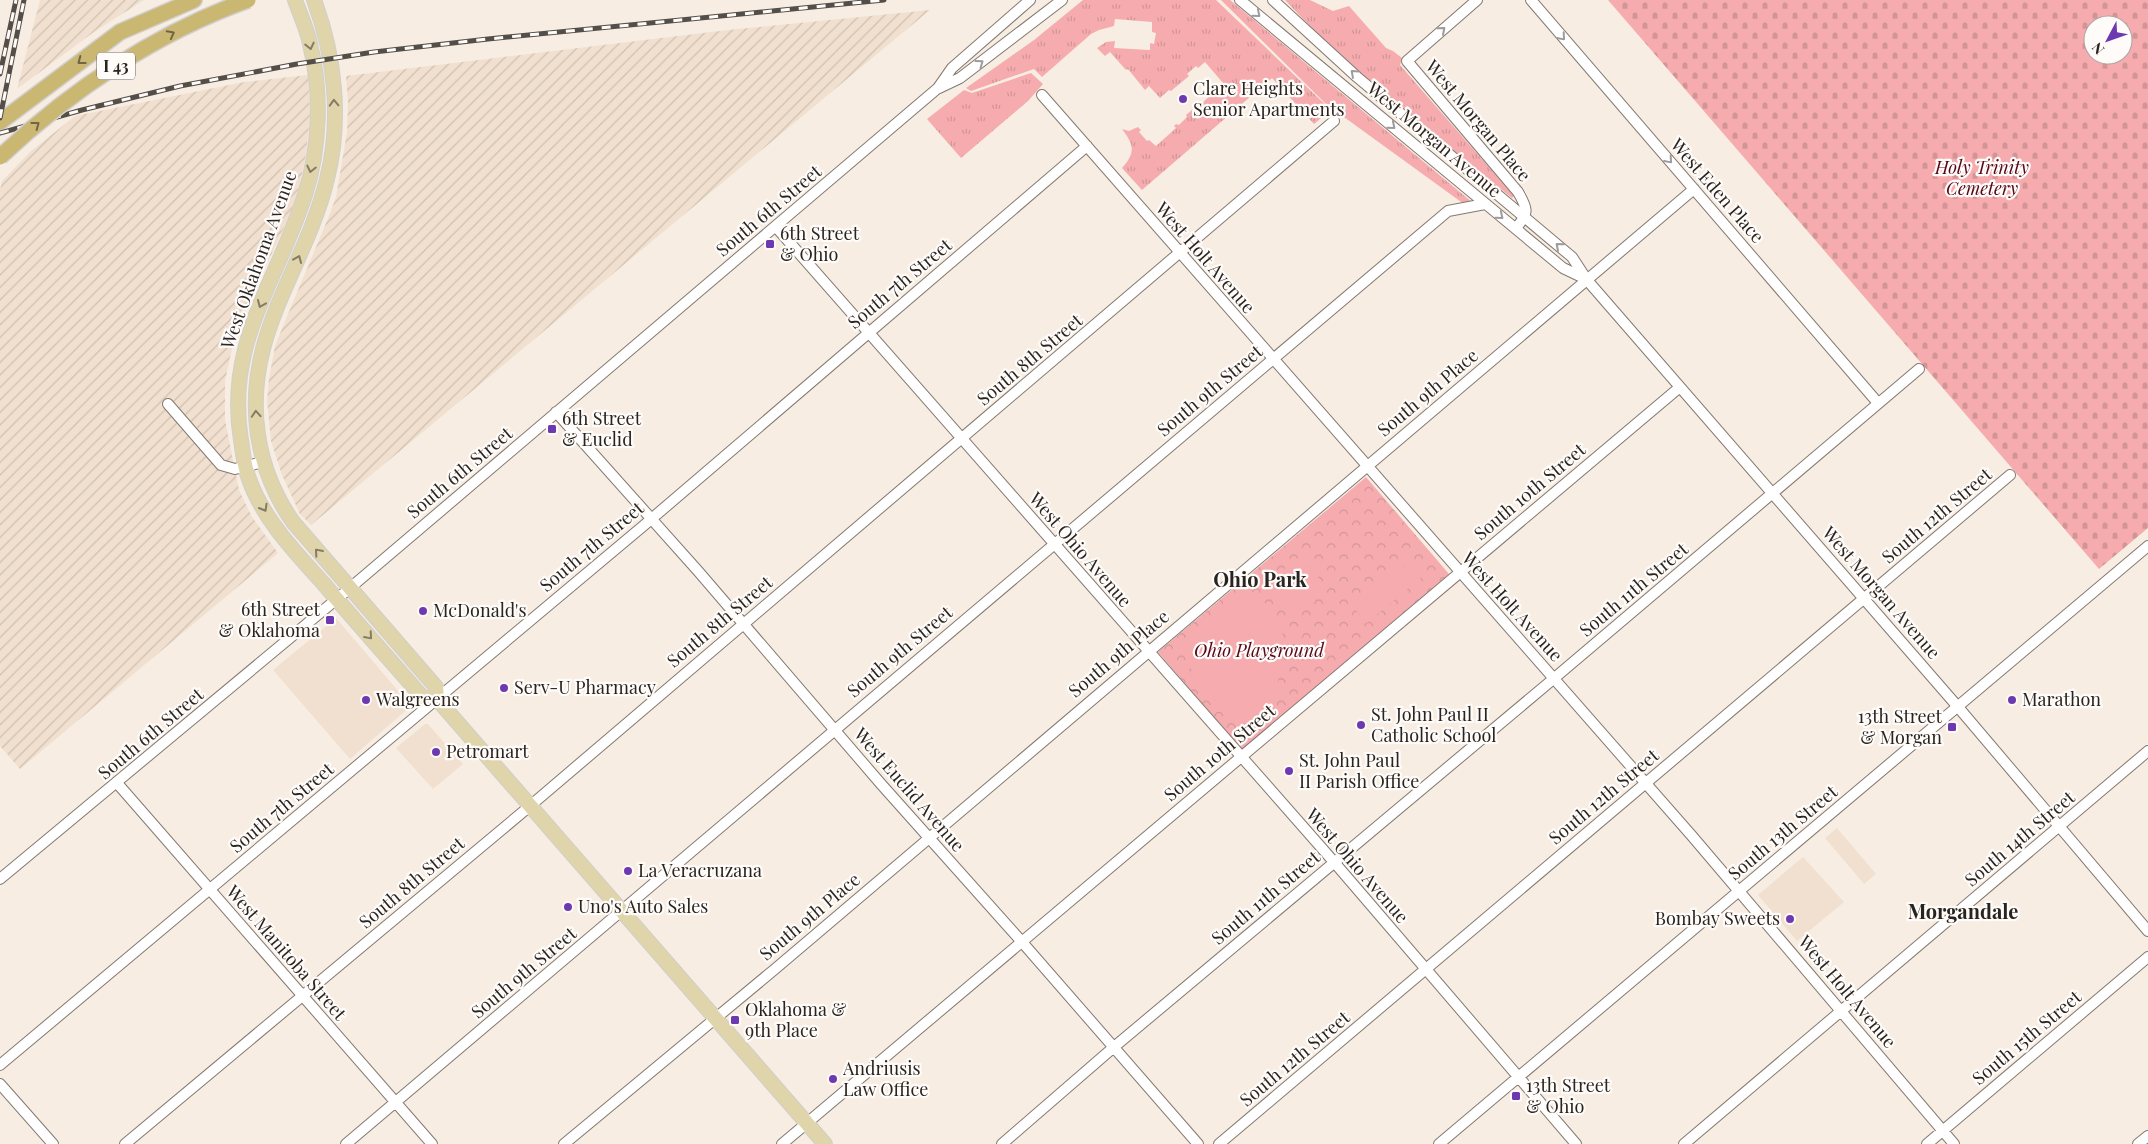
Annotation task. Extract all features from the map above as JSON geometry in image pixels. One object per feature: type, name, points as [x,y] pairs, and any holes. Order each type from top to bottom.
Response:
[{"type":"highway","points":[[120,32],[169,0]]},
{"type":"highway","name":"I 43","points":[[0,122],[120,32],[194,0]]},
{"type":"highway","name":"I 43","points":[[0,157],[39,123],[133,54],[210,14],[248,0]]},
{"type":"main road","name":"West Oklahoma Avenue","points":[[295,0],[310,44],[316,77],[317,117],[314,157],[299,212],[250,329],[243,354],[238,382],[238,421],[245,467],[256,495],[275,527],[423,698],[437,699]]},
{"type":"main road","name":"West Oklahoma Avenue","points":[[314,0],[323,25],[331,60],[335,102],[334,142],[328,178],[317,214],[273,316],[260,356],[256,380],[255,412],[264,462],[277,497],[293,522],[436,687],[437,699],[825,1144]]},
{"type":"street","name":"South 6th Street","points":[[0,879],[117,784],[776,227],[938,88],[952,68],[1030,0]]},
{"type":"street","name":"South 6th Street","points":[[938,88],[960,78],[1062,0]]},
{"type":"street","name":"West Morgan Avenue","points":[[1240,0],[1563,268],[1587,280]]},
{"type":"street","name":"West Morgan Avenue","points":[[1273,0],[1358,77],[1572,257],[1587,280],[1865,599],[2148,931]]},
{"type":"street","name":"West Morgan Place","points":[[1477,0],[1407,61],[1518,192],[1526,206],[1525,217]]},
{"type":"street","name":"West Eden Place","points":[[1530,0],[1878,403]]},
{"type":"street","name":"West Holt Avenue","points":[[1042,95],[1459,573],[1740,891],[1954,1144]]},
{"type":"street","name":"South 8th Street","points":[[126,1144],[530,806],[1334,121]]},
{"type":"street","name":"South 7th Street","points":[[0,1065],[652,519],[1087,146]]},
{"type":"street","name":"South 9th Place","points":[[564,1144],[714,1017],[769,974],[1148,650],[1694,189]]},
{"type":"street","name":"South 9th Street","points":[[346,1144],[1448,211],[1485,204]]},
{"type":"street","points":[[1516,228],[1525,217]]},
{"type":"street","name":"West Ohio Avenue","points":[[776,227],[1334,862],[1576,1144]]},
{"type":"street","name":"South 11th Street","points":[[1002,1144],[1114,1047],[1554,679],[1919,369]]},
{"type":"street","name":"South 10th Street","points":[[782,1144],[1680,387]]},
{"type":"street","points":[[168,404],[221,465],[235,469],[264,462]]},
{"type":"street","name":"West Euclid Avenue","points":[[556,412],[652,519],[1198,1144]]},
{"type":"street","name":"South 12th Street","points":[[1219,1144],[2010,475]]},
{"type":"street","name":"South 13th Street","points":[[1439,1144],[2148,546]]},
{"type":"street","name":"South 14th Street","points":[[1684,1144],[2148,751]]},
{"type":"street","name":"West Manitoba Street","points":[[117,784],[432,1144]]},
{"type":"street","name":"South 15th Street","points":[[1927,1144],[2148,957]]},
{"type":"street","points":[[0,1084],[53,1144]]},
{"type":"street","points":[[2138,1144],[2148,1136]]},
{"type":"shaded area","points":[[40,0],[144,0],[94,32],[17,89]]},
{"type":"shaded area","points":[[930,10],[311,525],[300,514],[282,475],[271,441],[267,401],[269,379],[275,346],[336,197],[347,132],[348,103],[346,76],[728,30]]},
{"type":"shaded area","points":[[308,75],[310,116],[306,155],[298,192],[289,217],[236,330],[225,381],[225,420],[239,490],[252,517],[278,553],[20,769],[0,746],[0,190],[2,181],[30,152],[75,116],[244,82]]},
{"type":"shaded area","points":[[336,618],[411,706],[350,759],[273,670]]},
{"type":"shaded area","points":[[425,724],[428,724],[463,764],[433,789],[396,748]]},
{"type":"shaded area","points":[[1837,828],[1876,874],[1864,884],[1825,838]]},
{"type":"shaded area","points":[[1803,857],[1844,902],[1797,941],[1758,895]]},
{"type":"green space","points":[[1083,0],[1216,0],[1331,110],[1314,124],[1272,78],[1142,190],[1122,168],[1130,157],[1132,148],[1122,129],[1129,131],[1138,127],[1141,130],[1139,132],[1147,141],[1149,140],[1156,146],[1176,128],[1174,126],[1176,124],[1179,125],[1187,117],[1186,115],[1192,110],[1194,111],[1223,83],[1205,62],[1198,68],[1196,66],[1187,74],[1189,76],[1160,98],[1149,86],[1145,90],[1128,69],[1126,70],[1110,52],[1105,56],[1097,48],[1106,42],[1115,41],[1114,48],[1150,50],[1150,43],[1154,44],[1156,33],[1152,32],[1152,22],[1115,19],[1114,26],[1091,34],[1042,77],[1034,69],[971,91],[966,88],[1034,40]]},
{"type":"green space","points":[[1221,0],[1230,0],[1473,203],[1464,204],[1326,104]]},
{"type":"green space","points":[[1285,0],[1310,0],[1333,11],[1349,6],[1386,48],[1402,58],[1400,65],[1514,196],[1512,198],[1366,78]]},
{"type":"green space","name":"Holy Trinity Cemetery","points":[[1608,0],[2148,0],[2148,528],[2099,569]]},
{"type":"green space","points":[[1031,73],[1043,84],[1028,101],[961,158],[927,119],[964,90],[972,93]]},
{"type":"green space","name":"Ohio Playground","points":[[1366,477],[1449,574],[1242,750],[1158,652]]},
{"type":"green space","points":[[1300,556],[1328,589],[1292,620],[1264,586]]},
{"type":"green space","points":[[1410,561],[1423,576],[1367,623],[1355,609]]},
{"type":"green space","points":[[1251,591],[1269,607],[1279,622],[1283,652],[1275,691],[1261,710],[1242,729],[1186,663],[1185,649]]},
{"type":"railway","points":[[0,74],[16,0]]},
{"type":"railway","points":[[0,118],[24,0]]},
{"type":"railway","points":[[0,133],[82,110],[180,86],[374,52],[884,0]]},
{"type":"place","name":"Clare Heights Senior Apartments","points":[[1183,99]]},
{"type":"place","name":"6th Street & Ohio","points":[[770,244]]},
{"type":"place","name":"6th Street & Euclid","points":[[552,429]]},
{"type":"place","name":"McDonald's","points":[[423,611]]},
{"type":"place","name":"6th Street & Oklahoma","points":[[330,620]]},
{"type":"place","name":"Serv-U Pharmacy","points":[[504,688]]},
{"type":"place","name":"Walgreens","points":[[366,700]]},
{"type":"place","name":"Marathon","points":[[2012,700]]},
{"type":"place","name":"St. John Paul II Catholic School","points":[[1361,725]]},
{"type":"place","name":"13th Street & Morgan","points":[[1952,727]]},
{"type":"place","name":"Petromart","points":[[436,752]]},
{"type":"place","name":"St. John Paul II Parish Office","points":[[1289,771]]},
{"type":"place","name":"La Veracruzana","points":[[628,871]]},
{"type":"place","name":"Uno's Auto Sales","points":[[568,907]]},
{"type":"place","name":"Bombay Sweets","points":[[1790,919]]},
{"type":"place","name":"Oklahoma & 9th Place","points":[[735,1020]]},
{"type":"place","name":"Andriusis Law Office","points":[[833,1079]]},
{"type":"place","name":"13th Street & Ohio","points":[[1516,1096]]},
{"type":"district","name":"Ohio Park","points":[[1260,580]]},
{"type":"district","name":"Morgandale","points":[[1963,912]]}]
